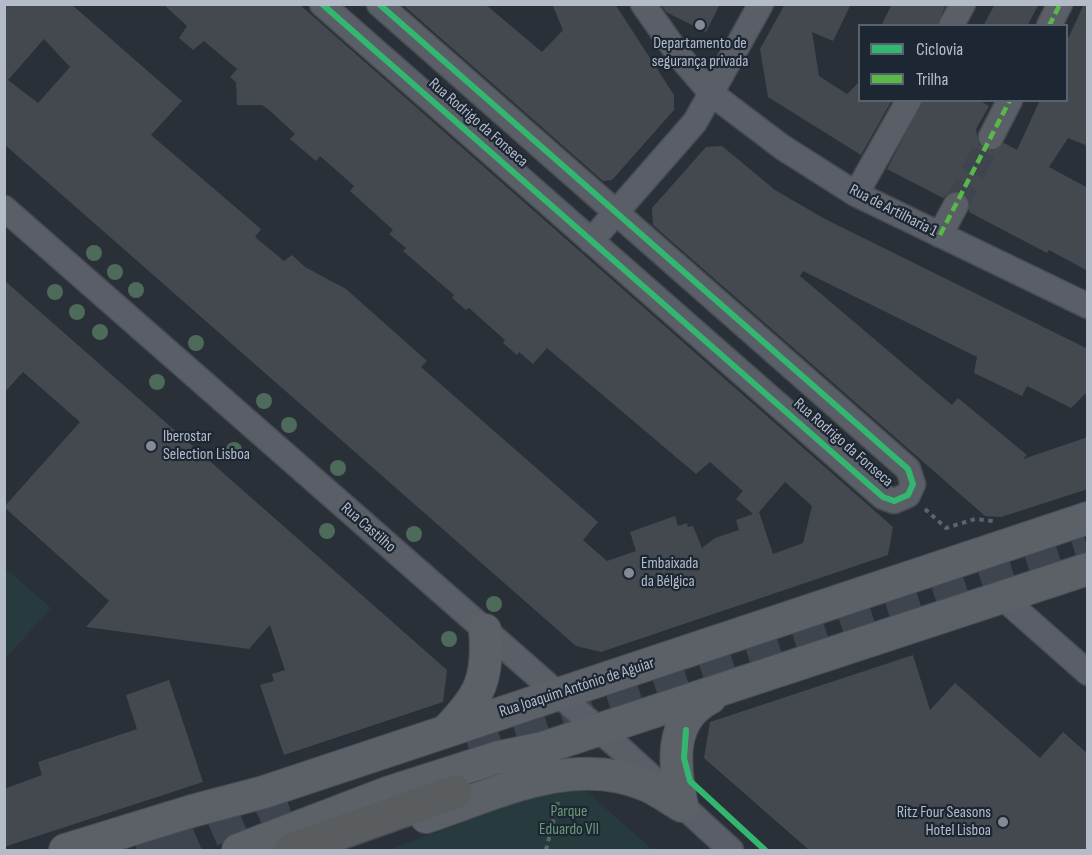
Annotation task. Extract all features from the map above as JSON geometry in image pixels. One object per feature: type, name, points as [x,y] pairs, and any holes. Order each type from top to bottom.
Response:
[{"type":"highway","points":[[291,850],[455,792]]},
{"type":"main road","name":"Rua Joaquim António de Aguiar","points":[[65,850],[192,810],[264,792],[1088,518]]},
{"type":"main road","points":[[238,850],[390,792],[496,758],[543,748],[1088,569]]},
{"type":"main road","points":[[445,732],[479,692],[485,675],[485,630]]},
{"type":"main road","points":[[682,806],[676,760],[682,725],[697,705],[731,687]]},
{"type":"main road","points":[[500,792],[543,748]]},
{"type":"main road","points":[[333,850],[500,792],[561,775],[611,775],[647,785],[682,806]]},
{"type":"street","name":"Rua Rodrigo da Fonseca","points":[[322,4],[883,497],[899,501],[908,495],[913,484],[908,469],[379,4]]},
{"type":"street","name":"Rua de Artilharia 1","points":[[643,4],[681,58],[712,94],[782,147],[856,194],[1088,306]]},
{"type":"street","points":[[591,241],[695,122],[761,4]]},
{"type":"street","points":[[952,24],[963,4]]},
{"type":"street","points":[[1050,24],[1060,4]]},
{"type":"street","points":[[856,194],[908,102]]},
{"type":"street","points":[[992,137],[1009,102]]},
{"type":"street","points":[[940,235],[956,205]]},
{"type":"street","name":"Rua Castilho","points":[[4,208],[599,730],[731,850]]},
{"type":"street","points":[[1002,597],[1088,673]]},
{"type":"path","points":[[546,850],[559,797]]},
{"type":"green space","points":[[4,569],[51,608],[5,659]]},
{"type":"green space","name":"Parque Eduardo VII","points":[[585,790],[653,850],[389,850],[529,797]]},
{"type":"building","points":[[4,4],[71,4],[182,101],[151,135],[261,229],[255,237],[284,261],[292,255],[305,267],[346,289],[427,361],[421,367],[598,522],[583,540],[607,561],[636,551],[630,532],[675,516],[678,526],[687,523],[688,527],[693,526],[702,548],[715,538],[739,530],[736,520],[753,514],[736,499],[743,491],[710,462],[696,474],[547,348],[533,364],[519,352],[517,355],[503,343],[505,340],[469,308],[466,310],[452,298],[454,295],[403,251],[406,248],[389,234],[393,230],[350,191],[354,186],[320,156],[316,161],[290,139],[295,134],[268,109],[262,105],[237,105],[236,82],[230,77],[237,69],[204,41],[193,50],[179,38],[187,26],[163,4],[299,4],[893,527],[888,555],[601,652],[576,646],[4,144]],"holes":[[[44,39],[70,67],[38,103],[8,80]],[[785,482],[812,506],[803,543],[773,554],[759,512]]]},
{"type":"building","points":[[402,4],[485,4],[542,52],[563,30],[552,4],[615,4],[674,95],[674,110],[612,180],[603,181]]},
{"type":"building","name":"Departamento de segurança privada","points":[[661,4],[720,4],[706,32],[666,12]]},
{"type":"building","points":[[785,4],[851,4],[833,41],[812,32],[819,76],[847,94],[858,83],[858,102],[891,102],[861,155],[768,97],[760,49]]},
{"type":"building","points":[[892,4],[946,4],[938,24],[882,24]]},
{"type":"building","points":[[995,4],[1039,4],[1028,24],[984,24]]},
{"type":"building","points":[[1084,4],[1088,4],[1088,146],[1068,138],[1049,167],[1088,188],[1088,271],[1049,250],[1047,253],[969,212],[968,198],[962,192],[949,193],[943,198],[887,169],[922,102],[982,102],[989,106],[976,129],[979,145],[992,151],[1004,143],[1017,150],[1039,102],[1068,102],[1068,39]]},
{"type":"building","points":[[722,146],[775,190],[825,219],[1088,349],[1088,391],[1071,408],[1027,386],[1022,396],[974,373],[977,357],[803,271],[800,276],[952,405],[958,398],[1027,455],[1023,459],[1088,437],[1088,489],[1001,517],[985,516],[653,225],[652,208],[706,147]]},
{"type":"building","points":[[4,280],[447,670],[443,702],[284,755],[260,685],[274,681],[272,674],[285,670],[270,625],[249,649],[86,627],[109,601],[4,507],[80,422],[23,372],[4,393]]},
{"type":"building","points":[[913,655],[930,710],[955,683],[1040,758],[1063,732],[1088,754],[1088,850],[809,850],[704,758],[710,722]]},
{"type":"building","points":[[169,680],[203,782],[4,847],[4,789],[42,775],[38,762],[137,729],[126,695]]},
{"type":"tunnel","points":[[956,205],[991,137]]},
{"type":"tunnel","points":[[470,752],[1088,549]]},
{"type":"tunnel","points":[[166,850],[261,808],[297,796]]},
{"type":"tunnel","points":[[137,850],[185,834]]},
{"type":"marked path","points":[[1050,24],[1060,4]]},
{"type":"marked path","points":[[940,235],[1009,102]]},
{"type":"cycle path","points":[[322,4],[883,497],[894,501],[908,495],[913,484],[908,469],[379,4]]},
{"type":"cycle path","points":[[686,730],[684,758],[690,781],[765,850]]},
{"type":"place","name":"Departamento de segurança privada","points":[[700,25]]},
{"type":"place","name":"Iberostar Selection Lisboa","points":[[151,446]]},
{"type":"place","name":"Embaixada da Bélgica","points":[[629,573]]},
{"type":"place","name":"Ritz Four Seasons Hotel Lisboa","points":[[1003,822]]}]
